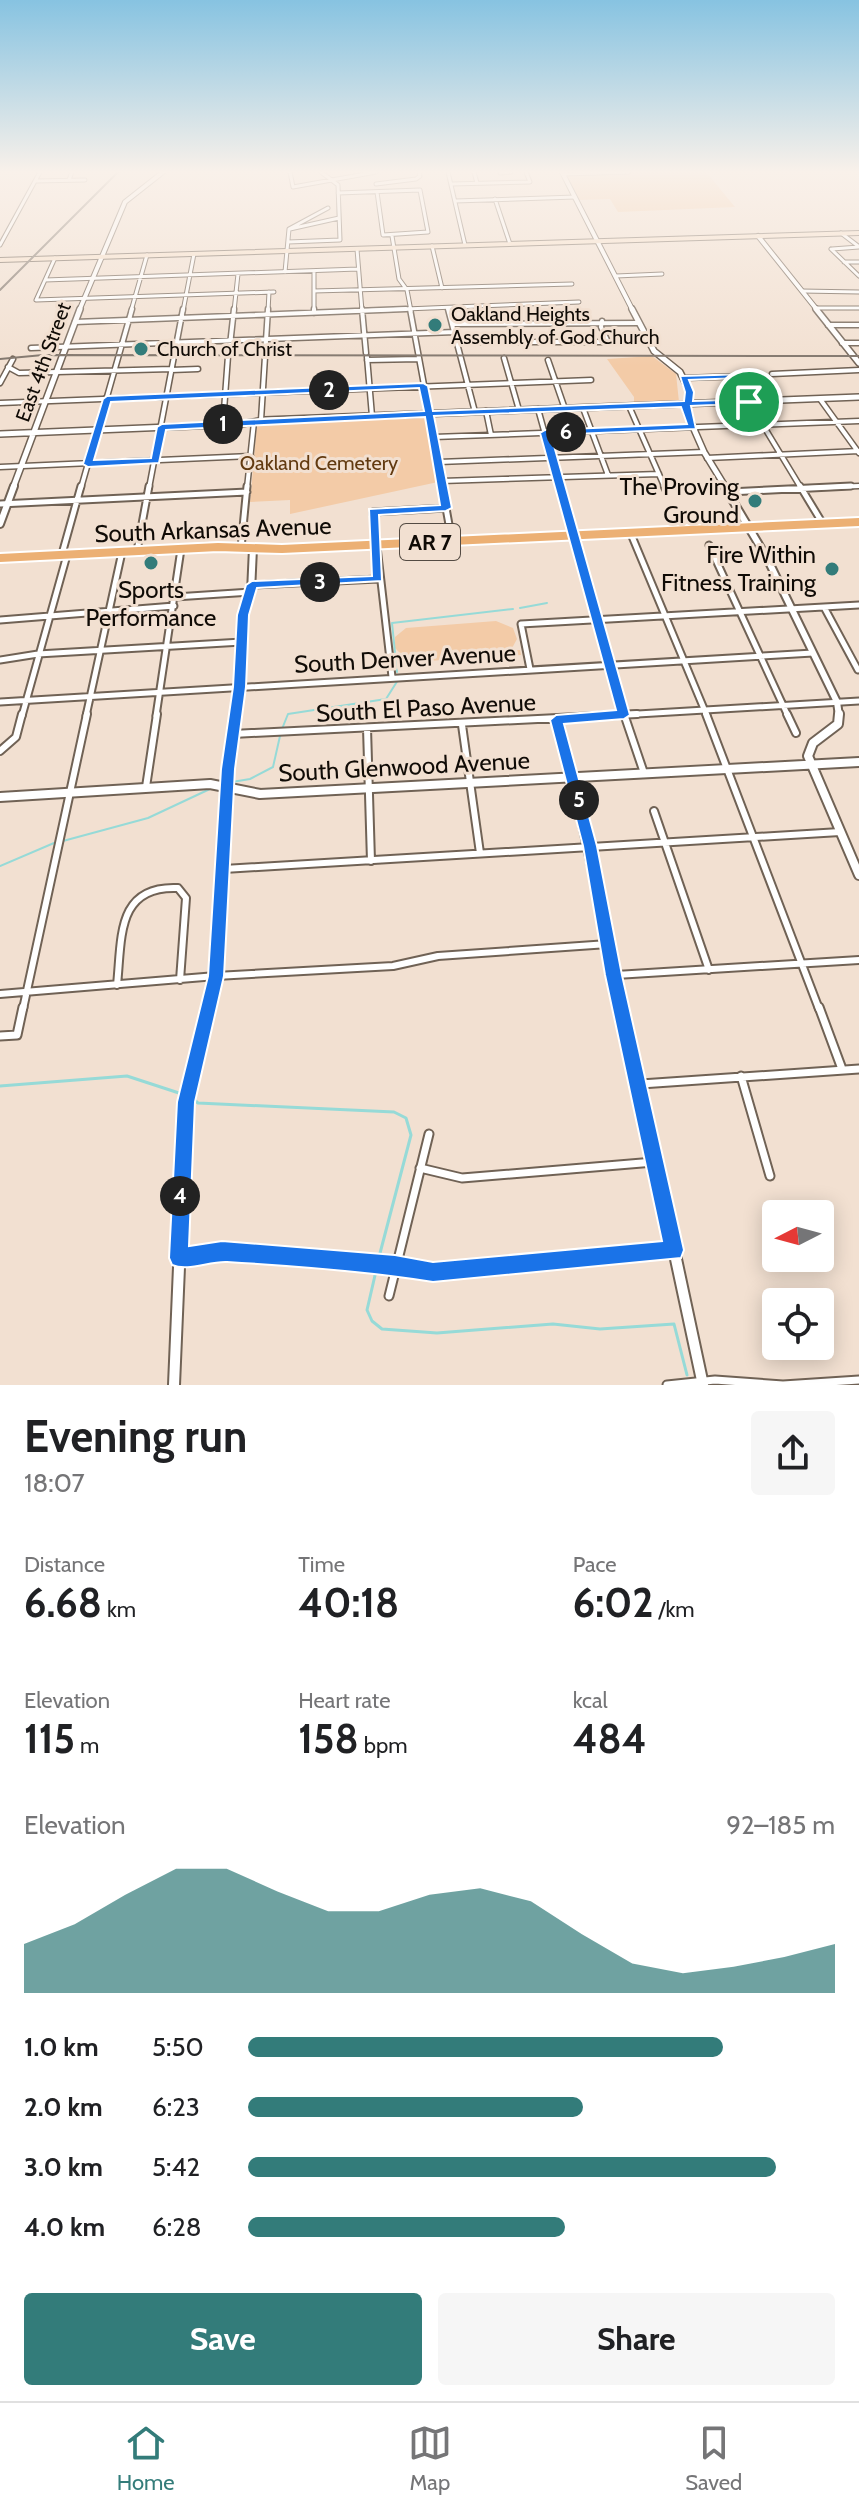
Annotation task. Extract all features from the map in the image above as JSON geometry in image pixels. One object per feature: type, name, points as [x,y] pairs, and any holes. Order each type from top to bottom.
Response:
[{"type":"highway","name":"South Arkansas Avenue","points":[[0,558],[181,549],[452,542],[859,522]]},
{"type":"main road","points":[[0,260],[738,237]]},
{"type":"street","name":"East 4th Street","points":[[0,524],[110,237]]},
{"type":"street","points":[[285,272],[288,237]]},
{"type":"street","points":[[288,242],[340,240],[340,237]]},
{"type":"street","points":[[395,237],[399,279],[406,288],[452,542]]},
{"type":"street","points":[[463,237],[465,245]]},
{"type":"street","points":[[507,237],[510,244]]},
{"type":"street","points":[[595,237],[655,353],[677,369],[683,378],[690,392],[686,411],[705,455],[751,527],[837,702],[840,711],[838,724],[813,743],[808,756],[859,875]]},
{"type":"street","points":[[759,237],[859,363]]},
{"type":"street","points":[[432,246],[442,288]]},
{"type":"street","points":[[858,276],[831,249],[859,247]]},
{"type":"street","points":[[357,249],[372,416]]},
{"type":"street","points":[[137,551],[194,254]]},
{"type":"street","points":[[0,751],[16,737],[147,255]]},
{"type":"street","points":[[55,258],[36,300],[271,292],[263,393],[251,456],[241,548]]},
{"type":"street","points":[[844,262],[859,262]]},
{"type":"street","points":[[45,280],[358,269]]},
{"type":"street","points":[[314,271],[314,313]]},
{"type":"street","points":[[223,424],[238,274]]},
{"type":"street","points":[[616,276],[662,274]]},
{"type":"street","points":[[314,291],[572,284]]},
{"type":"street","points":[[802,291],[859,292]]},
{"type":"street","points":[[75,322],[579,302]]},
{"type":"street","points":[[448,308],[475,412]]},
{"type":"street","points":[[815,308],[859,308]]},
{"type":"street","points":[[458,342],[608,342],[601,327],[602,321]]},
{"type":"street","points":[[453,324],[639,323]]},
{"type":"street","points":[[828,325],[859,325]]},
{"type":"street","points":[[31,348],[455,332]]},
{"type":"street","points":[[842,343],[859,343]]},
{"type":"street","points":[[367,357],[419,359]]},
{"type":"street","points":[[504,358],[519,410]]},
{"type":"street","points":[[0,383],[13,359]]},
{"type":"street","points":[[548,360],[565,409]]},
{"type":"street","points":[[7,369],[19,373],[198,369]]},
{"type":"street","points":[[0,374],[7,369]]},
{"type":"street","points":[[772,374],[859,370]]},
{"type":"street","points":[[683,378],[745,376],[761,401]]},
{"type":"street","points":[[316,379],[316,390]]},
{"type":"street","points":[[0,403],[591,380]]},
{"type":"street","points":[[0,434],[859,397]]},
{"type":"street","points":[[820,399],[859,452]]},
{"type":"street","points":[[749,402],[824,524]]},
{"type":"street","points":[[629,406],[666,490]]},
{"type":"street","points":[[583,408],[608,475]]},
{"type":"street","points":[[538,409],[608,665],[644,774]]},
{"type":"street","points":[[486,411],[491,435]]},
{"type":"street","points":[[434,437],[859,421]]},
{"type":"street","points":[[439,462],[859,452]]},
{"type":"street","points":[[0,467],[251,456]]},
{"type":"street","points":[[442,481],[659,474]]},
{"type":"street","points":[[729,492],[859,486]]},
{"type":"street","points":[[0,504],[247,492]]},
{"type":"street","points":[[392,677],[378,579],[373,512],[446,508]]},
{"type":"street","points":[[631,533],[686,661],[842,1069]]},
{"type":"street","points":[[709,545],[796,733]]},
{"type":"street","points":[[174,1385],[186,1102],[216,976],[228,788],[240,687],[243,615],[252,589],[253,548]]},
{"type":"street","points":[[146,787],[181,549]]},
{"type":"street","points":[[0,1036],[17,1035],[122,552]]},
{"type":"street","points":[[175,597],[378,579]]},
{"type":"street","points":[[530,669],[521,624],[859,605]]},
{"type":"street","points":[[0,620],[174,606]]},
{"type":"street","points":[[824,607],[858,670]]},
{"type":"street","points":[[0,660],[38,654],[242,642]]},
{"type":"street","name":"South Denver Avenue","points":[[0,702],[26,698],[813,653]]},
{"type":"street","name":"South El Paso Avenue","points":[[233,734],[462,725],[859,701]]},
{"type":"street","points":[[556,720],[590,846],[613,975],[702,1383]]},
{"type":"street","points":[[462,725],[480,853]]},
{"type":"street","points":[[367,728],[371,861]]},
{"type":"street","name":"South Glenwood Avenue","points":[[0,797],[210,784],[260,794],[859,762]]},
{"type":"street","points":[[654,811],[709,970]]},
{"type":"street","points":[[224,869],[840,832]]},
{"type":"street","points":[[117,985],[130,904],[140,892],[159,886],[178,888],[186,898],[180,980]]},
{"type":"street","points":[[0,994],[216,976],[393,966],[438,956],[608,944]]},
{"type":"street","points":[[613,975],[859,960]]},
{"type":"street","points":[[637,1085],[859,1069]]},
{"type":"street","points":[[741,1076],[770,1176]]},
{"type":"street","points":[[389,1296],[429,1134]]},
{"type":"street","points":[[420,1168],[462,1178],[654,1162]]},
{"type":"street","points":[[179,1258],[222,1251],[433,1272],[674,1250]]},
{"type":"street","points":[[667,1385],[783,1385],[859,1380]]},
{"type":"green space","points":[[652,356],[676,374],[679,402],[634,404],[634,397],[607,359]]},
{"type":"green space","name":"Oakland Cemetery","points":[[427,414],[435,442],[438,482],[290,514],[290,500],[250,502],[257,425],[260,422]]},
{"type":"green space","points":[[496,621],[513,628],[517,639],[511,650],[520,650],[521,655],[397,663],[396,658],[404,657],[395,648],[395,637],[406,628]]},
{"type":"waterway","points":[[520,608],[547,603]]},
{"type":"waterway","points":[[397,672],[392,623],[513,609]]},
{"type":"waterway","points":[[282,729],[288,714],[386,699],[398,680]]},
{"type":"waterway","points":[[232,782],[250,779],[273,767],[280,736]]},
{"type":"waterway","points":[[63,841],[148,818],[212,788]]},
{"type":"waterway","points":[[0,866],[54,843]]},
{"type":"waterway","points":[[0,1086],[127,1076],[182,1094]]},
{"type":"waterway","points":[[192,1098],[198,1103],[394,1112],[406,1118],[411,1135],[379,1257]]},
{"type":"waterway","points":[[376,1271],[367,1310],[372,1321],[382,1329],[437,1333],[553,1324],[600,1329],[674,1324],[687,1375]]},
{"type":"railway","points":[[0,290],[53,237]]},
{"type":"railway","points":[[0,359],[43,355],[859,356]]},
{"type":"place","name":"Oakland Heights Assembly of God Church","points":[[435,325]]},
{"type":"place","name":"Church of Christ","points":[[141,349]]},
{"type":"place","name":"The Proving Ground","points":[[755,501]]},
{"type":"place","name":"Sports Performance","points":[[151,563]]},
{"type":"place","name":"Fire Within Fitness Training","points":[[832,569]]},
{"type":"route","points":[[749,402],[695,403],[687,404],[565,409],[519,410],[429,414],[265,420],[162,427],[155,461],[88,464],[107,399],[423,386],[429,414],[435,442],[446,508],[373,512],[378,579],[252,585],[243,615],[240,687],[228,769],[216,976],[186,1102],[179,1258],[222,1251],[433,1272],[674,1250],[613,975],[590,846],[556,720],[624,715],[545,433],[693,427],[686,411],[687,404],[690,396],[690,392],[683,378],[745,376],[761,401],[749,402]]}]
